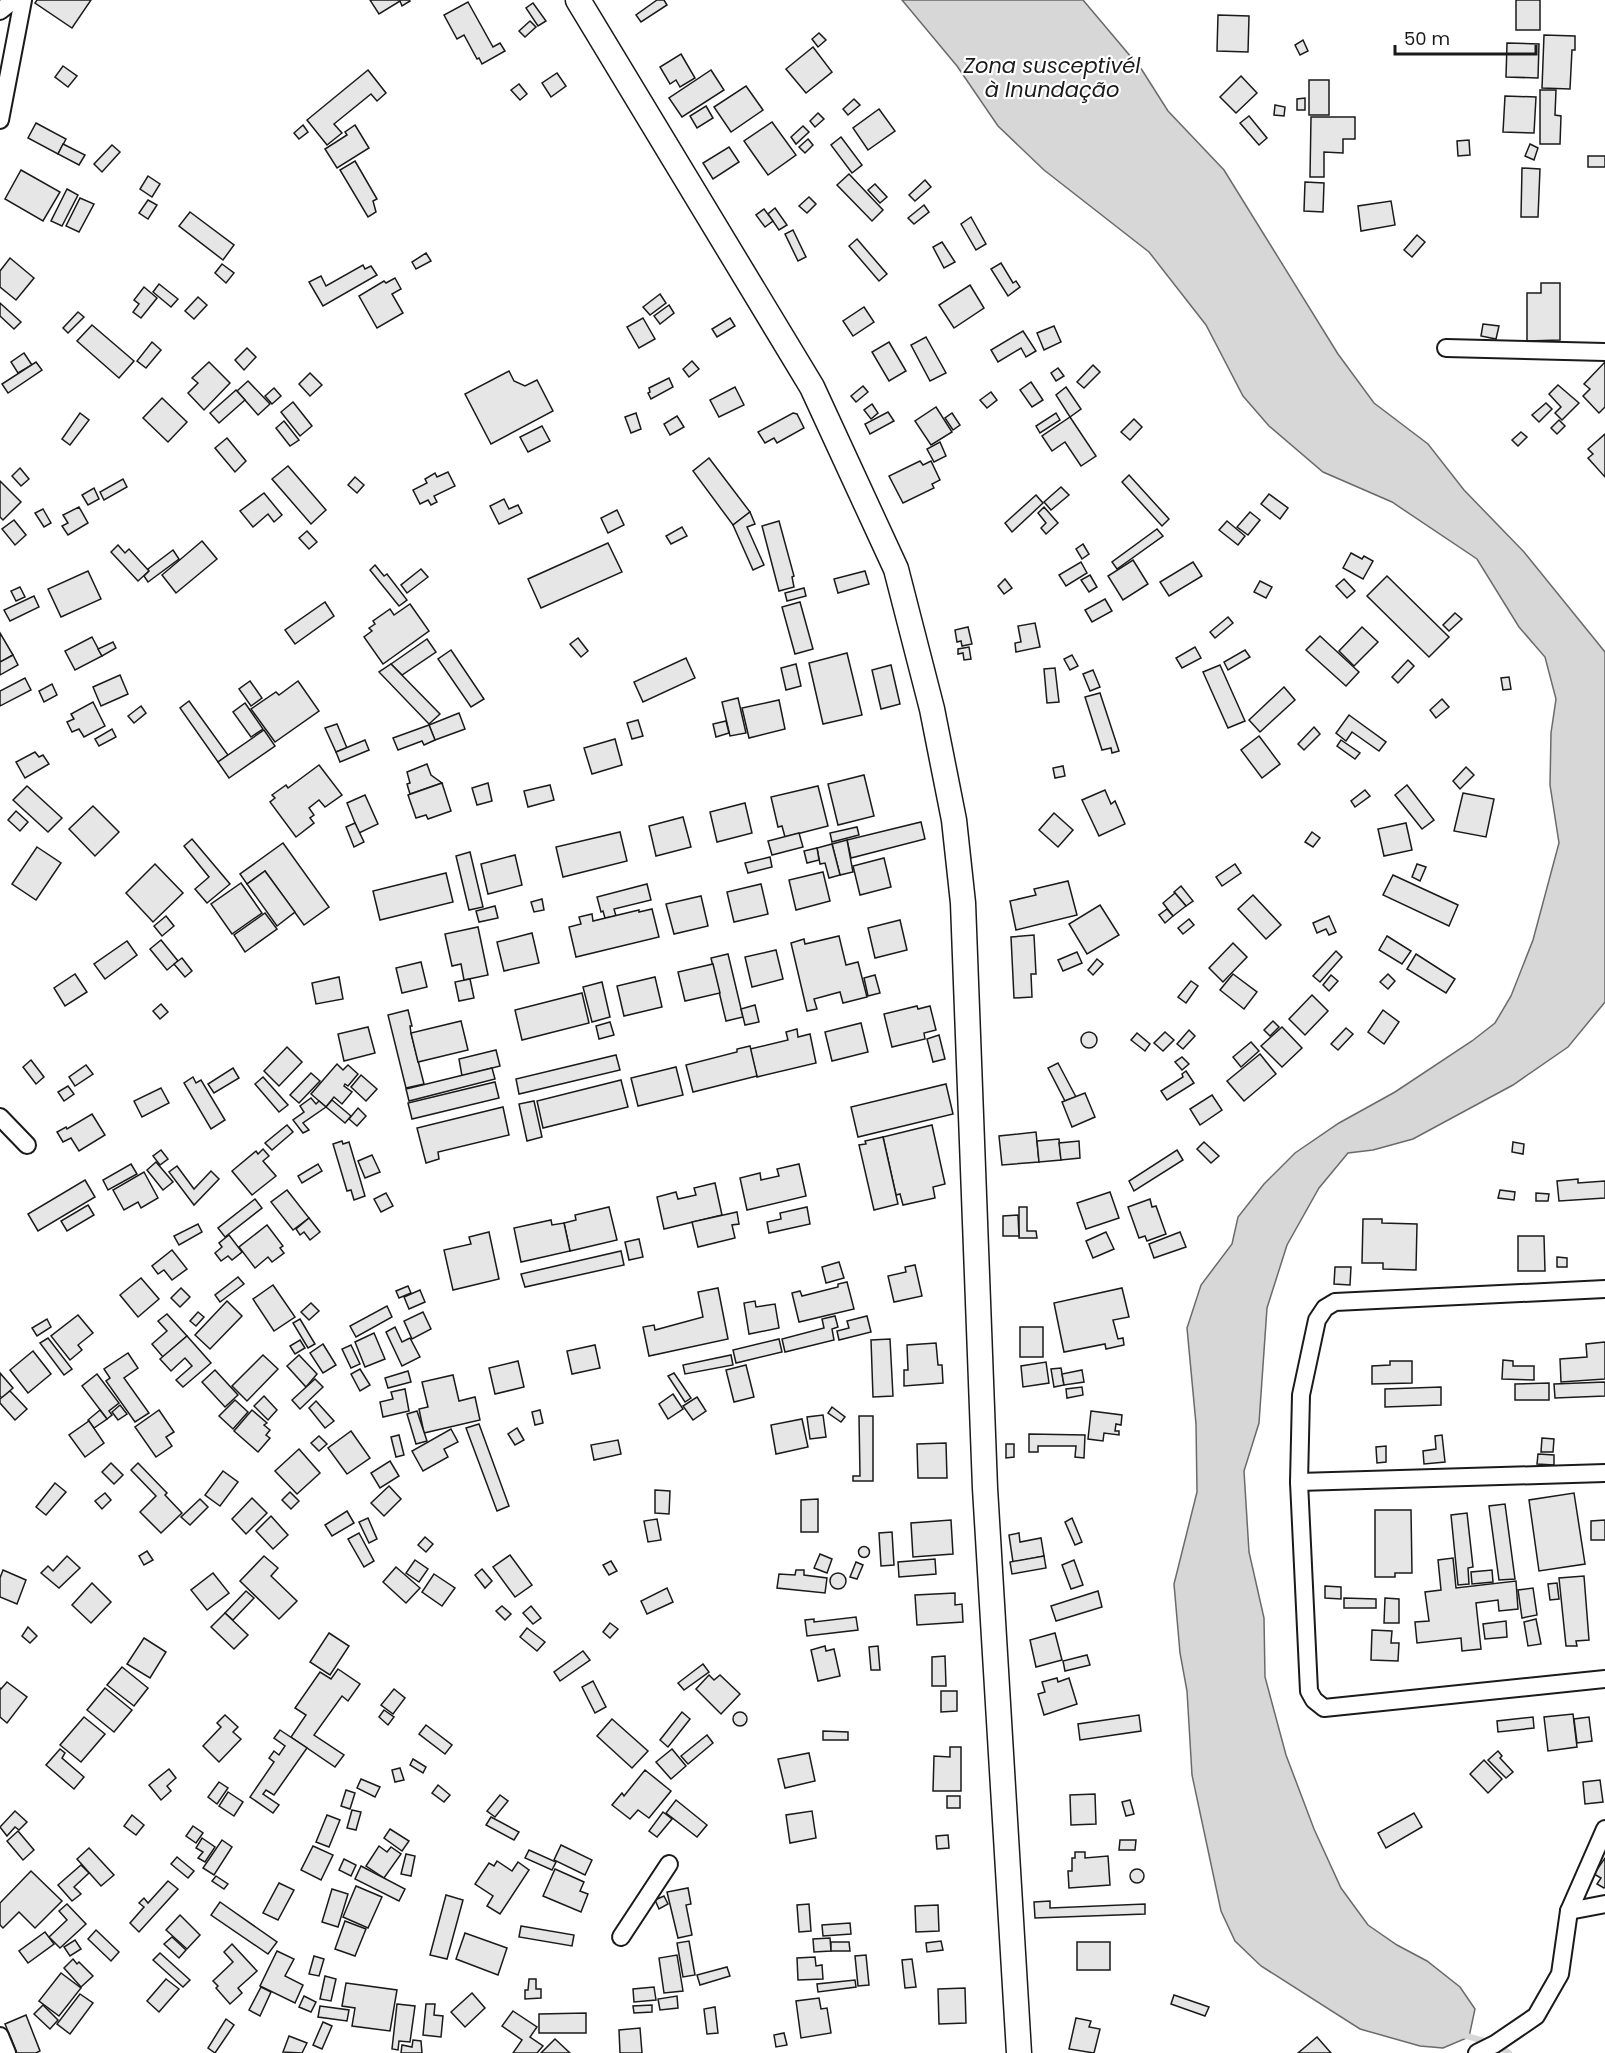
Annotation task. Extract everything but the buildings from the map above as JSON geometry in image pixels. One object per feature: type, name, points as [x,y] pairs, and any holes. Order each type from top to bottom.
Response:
[{"type":"main road","points":[[578,0],[813,387],[896,569],[932,709],[954,820],[963,903],[985,1488],[1019,2053]]},
{"type":"street","points":[[0,11],[14,0]]},
{"type":"street","points":[[0,120],[23,0]]},
{"type":"street","points":[[1446,348],[1605,352]]},
{"type":"street","points":[[0,1117],[27,1145]]},
{"type":"street","points":[[1605,1289],[1335,1302],[1325,1308],[1317,1320],[1301,1395],[1299,1482],[1309,1690],[1314,1700],[1324,1708],[1605,1679]]},
{"type":"street","points":[[1299,1482],[1605,1473]]},
{"type":"street","points":[[1477,2053],[1495,2044],[1536,2016],[1560,1974],[1569,1911],[1605,1829]]},
{"type":"street","points":[[621,1937],[669,1864]]},
{"type":"street","points":[[1569,1911],[1605,1904]]},
{"type":"street","points":[[0,2036],[7,2053]]},
{"type":"water","name":"Zona susceptivél à Inundação","points":[[902,0],[1083,0],[1142,70],[1168,111],[1224,170],[1338,354],[1374,403],[1428,444],[1464,490],[1524,552],[1605,652],[1605,1002],[1568,1047],[1513,1085],[1413,1139],[1373,1150],[1348,1153],[1319,1188],[1287,1245],[1267,1308],[1259,1423],[1244,1471],[1249,1552],[1264,1618],[1265,1677],[1286,1755],[1314,1829],[1341,1888],[1368,1925],[1397,1945],[1427,1961],[1460,1987],[1475,2009],[1469,2037],[1443,2048],[1420,2046],[1360,2029],[1261,1966],[1235,1941],[1221,1911],[1192,1775],[1187,1691],[1180,1653],[1174,1584],[1197,1492],[1196,1424],[1187,1328],[1201,1285],[1232,1244],[1238,1217],[1264,1184],[1295,1153],[1339,1123],[1395,1092],[1472,1041],[1495,1023],[1511,996],[1533,940],[1559,843],[1550,785],[1551,733],[1556,699],[1545,657],[1519,627],[1477,559],[1392,502],[1323,472],[1269,426],[1243,396],[1206,325],[1149,252],[1044,170],[998,126],[957,66]]},
{"type":"waterway","points":[[1463,2035],[1495,2044],[1509,2053]]}]
